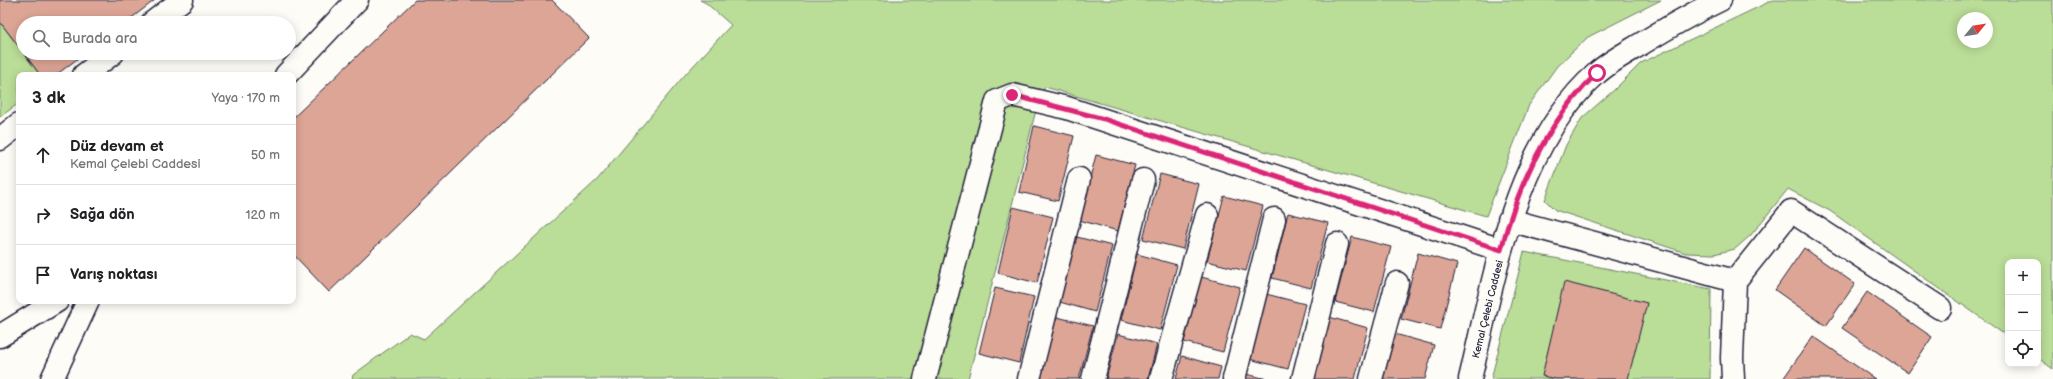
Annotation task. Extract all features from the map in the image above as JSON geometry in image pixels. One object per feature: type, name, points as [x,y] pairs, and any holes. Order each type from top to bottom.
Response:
[{"type":"street","points":[[161,16],[182,0]]},
{"type":"street","points":[[289,72],[357,0]]},
{"type":"street","name":"Kemal Çelebi Caddesi","points":[[1470,379],[1509,220],[1535,159],[1557,119],[1576,93],[1597,73],[1624,54],[1684,18],[1720,0]]},
{"type":"street","points":[[88,72],[104,60]]},
{"type":"street","points":[[925,379],[997,101],[1012,95],[1104,119],[1501,250]]},
{"type":"street","points":[[0,139],[16,126]]},
{"type":"street","points":[[1029,379],[1079,179]]},
{"type":"street","points":[[1093,379],[1143,180]]},
{"type":"street","points":[[1733,379],[1732,358],[1735,281],[1791,211],[1940,308]]},
{"type":"street","points":[[1161,379],[1207,215]]},
{"type":"street","points":[[1234,379],[1274,219]]},
{"type":"street","points":[[1509,220],[1735,281]]},
{"type":"street","points":[[1303,379],[1337,244]]},
{"type":"street","points":[[1371,379],[1396,283]]},
{"type":"street","points":[[0,336],[51,304]]},
{"type":"street","points":[[52,379],[87,304]]},
{"type":"green space","points":[[700,0],[1661,0],[1588,37],[1557,66],[1529,105],[1486,216],[1045,87],[1035,114],[968,379],[352,379],[353,375],[410,333],[424,339],[597,180],[683,77],[731,25],[706,3]]},
{"type":"green space","points":[[1773,0],[2053,0],[2053,369],[2041,360],[2041,259],[2005,259],[2005,335],[1830,211],[1788,189],[1751,235],[1735,249],[1714,254],[1686,253],[1555,210],[1545,200],[1566,145],[1582,118],[1614,90],[1641,63]]},
{"type":"green space","points":[[0,22],[16,43],[16,60],[29,60],[38,72],[16,72],[16,105],[0,117]]},
{"type":"green space","points":[[1524,252],[1711,289],[1710,379],[1491,379]]},
{"type":"building","points":[[0,0],[155,0],[134,16],[16,16],[16,43],[0,22]]},
{"type":"building","points":[[415,0],[552,0],[589,38],[329,292],[296,257],[296,115]]},
{"type":"building","points":[[29,60],[76,60],[60,72],[38,72]]},
{"type":"building","points":[[1034,126],[1074,136],[1058,201],[1019,192]]},
{"type":"building","points":[[1096,155],[1135,165],[1118,231],[1079,220]]},
{"type":"building","points":[[1160,174],[1199,184],[1183,249],[1143,239]]},
{"type":"building","points":[[1224,196],[1263,206],[1246,271],[1207,261]]},
{"type":"building","points":[[1013,207],[1053,217],[1037,283],[998,273]]},
{"type":"building","points":[[1288,213],[1328,223],[1311,288],[1272,278]]},
{"type":"building","points":[[1073,236],[1112,246],[1095,312],[1056,301]]},
{"type":"building","points":[[1352,237],[1391,247],[1374,312],[1335,302]]},
{"type":"building","points":[[1804,248],[1855,284],[1826,326],[1775,290]]},
{"type":"building","points":[[1418,253],[1457,264],[1440,329],[1401,319]]},
{"type":"building","points":[[1137,254],[1177,265],[1160,330],[1121,320]]},
{"type":"building","points":[[1201,277],[1240,287],[1223,352],[1184,342]]},
{"type":"building","points":[[1564,282],[1647,303],[1628,379],[1556,379],[1542,376]]},
{"type":"building","points":[[995,288],[1034,297],[1019,363],[979,353]]},
{"type":"building","points":[[1867,292],[1932,337],[1908,373],[1842,328]]},
{"type":"building","points":[[1266,294],[1305,304],[1288,369],[1249,359]]},
{"type":"building","points":[[1053,316],[1093,326],[1079,379],[1037,379]]},
{"type":"building","points":[[1329,317],[1368,328],[1355,379],[1313,379]]},
{"type":"building","points":[[1118,334],[1157,344],[1148,379],[1106,379]]},
{"type":"building","points":[[1395,334],[1434,345],[1425,379],[1383,379]]},
{"type":"building","points":[[1813,336],[1875,379],[1783,379]]},
{"type":"building","points":[[1182,356],[1221,367],[1218,379],[1176,379]]},
{"type":"building","points":[[1246,374],[1267,379],[1245,379]]},
{"type":"route","points":[[1012,95],[1067,108],[1104,119],[1501,250],[1509,220],[1535,159],[1557,119],[1576,93],[1597,73]]}]
